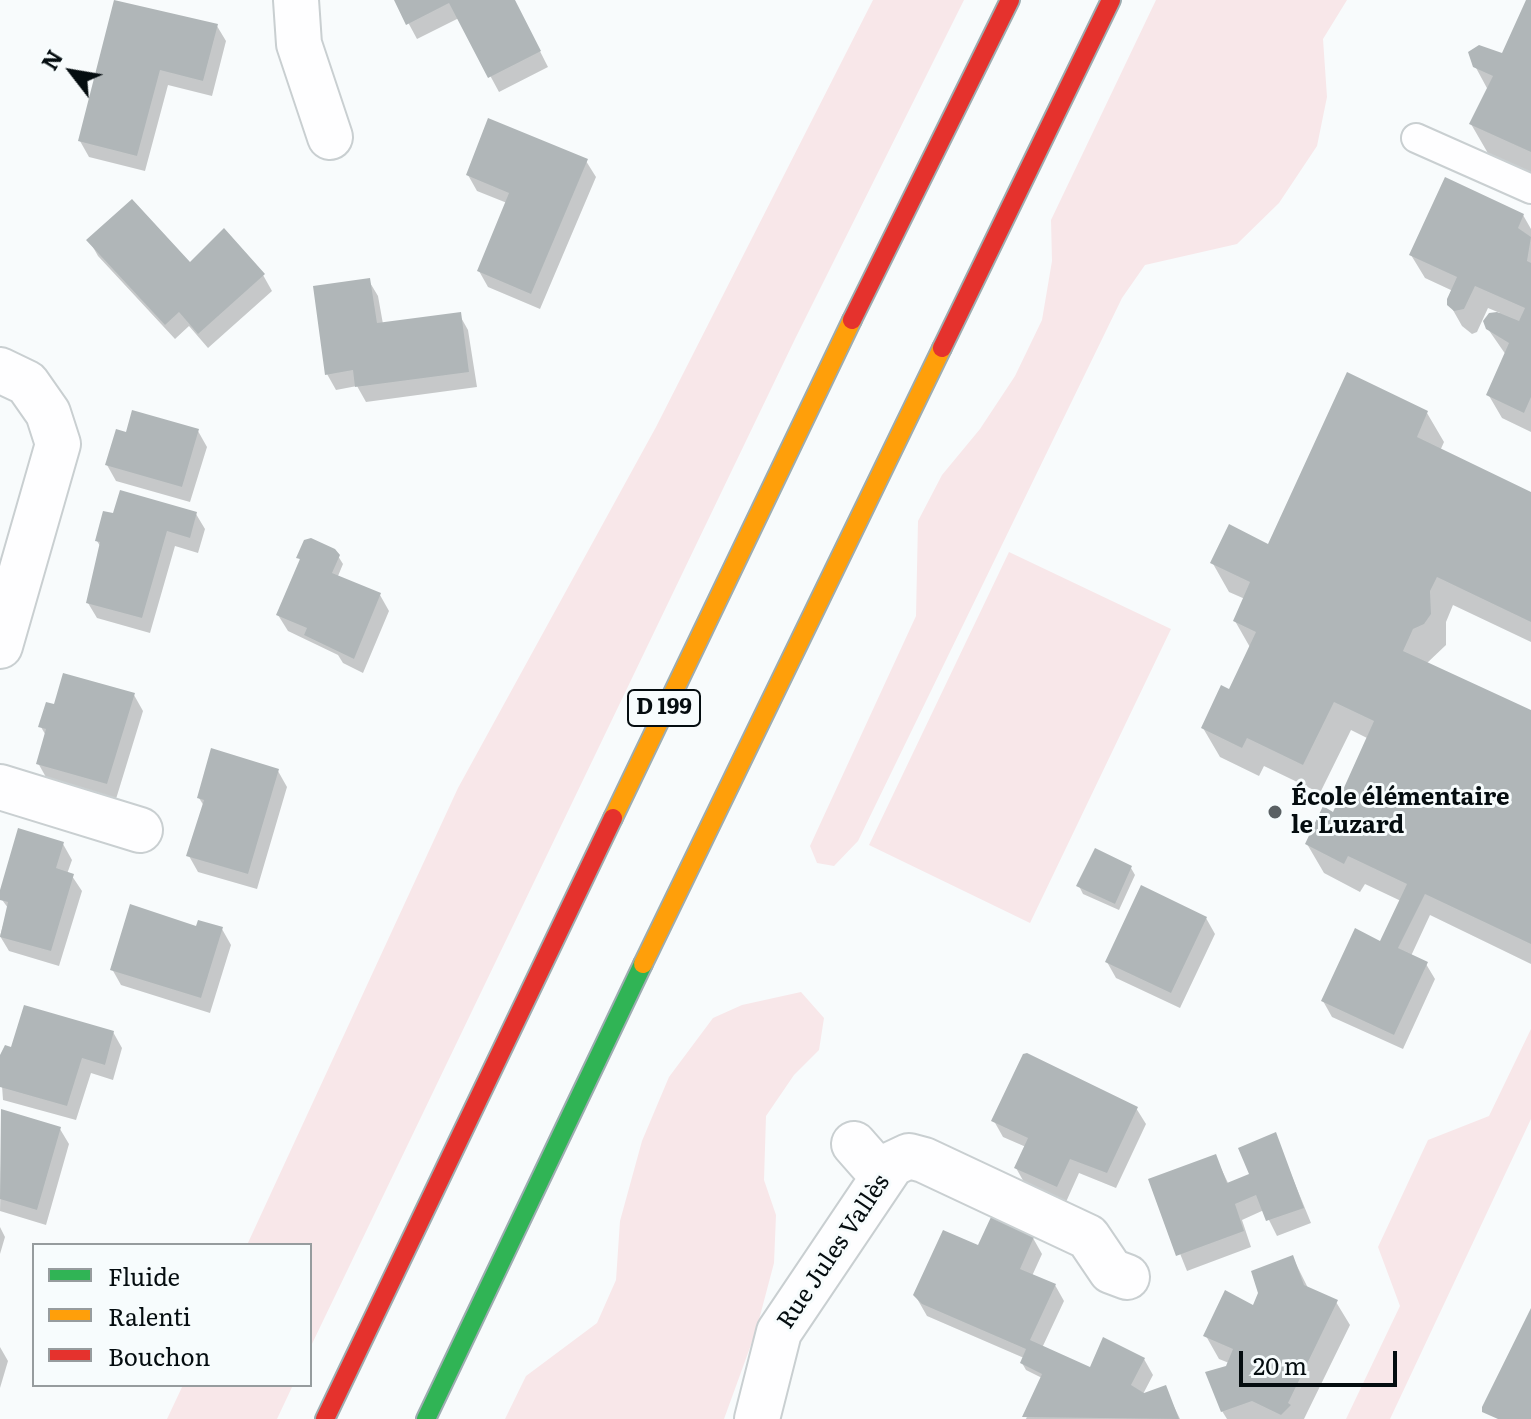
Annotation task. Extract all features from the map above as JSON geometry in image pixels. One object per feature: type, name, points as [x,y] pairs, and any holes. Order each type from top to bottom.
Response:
[{"type":"highway","name":"D 199","points":[[325,1419],[750,530],[1010,0]]},
{"type":"highway","points":[[426,1419],[619,1012],[1111,0]]},
{"type":"street","points":[[296,0],[299,44],[330,137]]},
{"type":"street","points":[[0,646],[58,444],[48,413],[14,376]]},
{"type":"street","points":[[0,787],[140,830]]},
{"type":"street","points":[[854,1144],[883,1177]]},
{"type":"street","name":"Rue Jules Vallès","points":[[757,1419],[779,1332],[892,1164],[909,1156],[924,1160],[1088,1237],[1111,1271],[1127,1277]]},
{"type":"lane","points":[[1416,138],[1531,189]]},
{"type":"shaded area","points":[[873,0],[964,0],[795,339],[312,1344],[312,1243],[248,1243],[458,788],[656,427]]},
{"type":"shaded area","points":[[1156,0],[1347,0],[1323,39],[1327,97],[1317,146],[1279,203],[1237,244],[1145,265],[1122,298],[858,841],[834,866],[817,863],[810,846],[916,616],[918,521],[942,475],[980,429],[1015,376],[1042,320],[1052,261],[1051,220]]},
{"type":"shaded area","points":[[1009,552],[1171,629],[1030,923],[869,845]]},
{"type":"shaded area","points":[[801,992],[824,1018],[819,1050],[794,1075],[766,1116],[764,1180],[776,1215],[774,1263],[756,1331],[724,1419],[505,1419],[526,1376],[597,1323],[616,1280],[620,1221],[642,1141],[669,1077],[713,1018],[742,1005]]},
{"type":"shaded area","points":[[1531,1029],[1531,1119],[1390,1419],[1346,1419],[1400,1306],[1378,1247],[1428,1140],[1489,1116]]},
{"type":"shaded area","points":[[182,1387],[292,1387],[277,1419],[167,1419]]},
{"type":"building","points":[[114,0],[218,24],[203,81],[160,70],[137,156],[78,141]]},
{"type":"building","points":[[394,0],[515,0],[541,51],[488,78],[449,3],[406,25]]},
{"type":"building","points":[[1526,0],[1531,0],[1531,152],[1469,124],[1493,76],[1473,67],[1468,52],[1479,45],[1502,53]]},
{"type":"building","points":[[488,118],[588,159],[531,294],[477,271],[509,193],[466,175]]},
{"type":"building","points":[[1445,177],[1524,214],[1518,228],[1531,237],[1527,261],[1531,263],[1531,397],[1524,413],[1486,395],[1509,343],[1486,329],[1483,321],[1489,313],[1497,312],[1519,321],[1525,308],[1475,286],[1464,309],[1454,311],[1447,305],[1447,299],[1457,277],[1409,255]]},
{"type":"building","points":[[132,199],[190,262],[224,228],[265,274],[198,334],[179,312],[165,325],[86,240]]},
{"type":"building","points":[[370,278],[377,323],[461,312],[469,372],[355,387],[353,370],[325,375],[313,286]]},
{"type":"building","points":[[1347,372],[1428,411],[1417,437],[1531,492],[1531,622],[1437,577],[1430,591],[1431,614],[1424,624],[1413,629],[1403,651],[1531,710],[1531,944],[1425,894],[1398,948],[1428,962],[1394,1035],[1321,1001],[1355,928],[1380,941],[1407,884],[1348,856],[1344,864],[1305,844],[1323,806],[1333,812],[1374,721],[1334,702],[1303,765],[1247,738],[1242,748],[1201,728],[1221,685],[1229,689],[1256,632],[1233,621],[1250,582],[1210,563],[1229,524],[1268,544]]},
{"type":"building","points":[[132,410],[199,429],[182,487],[105,465],[116,429],[126,432]]},
{"type":"building","points":[[120,490],[197,512],[190,538],[167,531],[142,618],[86,603],[100,542],[95,541],[103,511],[113,513]]},
{"type":"building","points":[[311,538],[335,549],[340,555],[332,573],[381,593],[354,659],[304,635],[307,628],[276,615],[300,559],[296,558],[304,540]]},
{"type":"building","points":[[63,673],[135,693],[107,784],[36,764],[46,729],[38,727],[46,702],[54,704]]},
{"type":"building","points":[[211,748],[279,769],[248,874],[186,856],[204,800],[197,798]]},
{"type":"building","points":[[18,828],[64,842],[56,868],[74,874],[51,951],[0,937],[8,902],[0,900],[0,890]]},
{"type":"building","points":[[1095,848],[1132,866],[1115,904],[1076,886]]},
{"type":"building","points":[[1141,885],[1207,917],[1171,993],[1105,962]]},
{"type":"building","points":[[130,904],[196,926],[198,920],[223,927],[201,998],[110,970]]},
{"type":"building","points":[[24,1005],[114,1031],[105,1065],[82,1058],[67,1106],[0,1087],[0,1055],[5,1045],[11,1047]]},
{"type":"building","points":[[1027,1053],[1138,1107],[1107,1173],[1070,1159],[1057,1187],[1014,1168],[1028,1138],[991,1121],[1023,1054]]},
{"type":"building","points":[[1,1109],[61,1127],[37,1210],[0,1199]]},
{"type":"building","points":[[1276,1132],[1304,1208],[1266,1221],[1256,1195],[1235,1204],[1244,1231],[1176,1256],[1148,1179],[1216,1154],[1227,1183],[1249,1174],[1238,1148]]},
{"type":"building","points":[[991,1217],[1034,1237],[1020,1269],[1056,1284],[1030,1340],[1090,1367],[1103,1337],[1145,1358],[1131,1385],[1144,1393],[1166,1385],[1179,1419],[1022,1417],[1042,1374],[1020,1363],[1026,1349],[922,1304],[913,1295],[943,1230],[978,1245]]},
{"type":"building","points":[[1293,1255],[1304,1285],[1338,1300],[1288,1403],[1291,1405],[1281,1415],[1252,1401],[1221,1412],[1205,1372],[1226,1366],[1233,1349],[1203,1336],[1225,1290],[1253,1305],[1258,1293],[1251,1271]]},
{"type":"building","points":[[1531,1308],[1531,1419],[1498,1419],[1482,1412],[1482,1407]]},
{"type":"traffic: fast","points":[[426,1419],[643,964]]},
{"type":"traffic: slow","points":[[613,818],[852,320]]},
{"type":"traffic: slow","points":[[643,964],[942,348]]},
{"type":"traffic: jam","points":[[852,320],[1010,0]]},
{"type":"traffic: jam","points":[[942,348],[1111,0]]},
{"type":"traffic: jam","points":[[325,1419],[613,818]]},
{"type":"place","name":"École élémentaire le Luzard","points":[[1275,812]]}]
